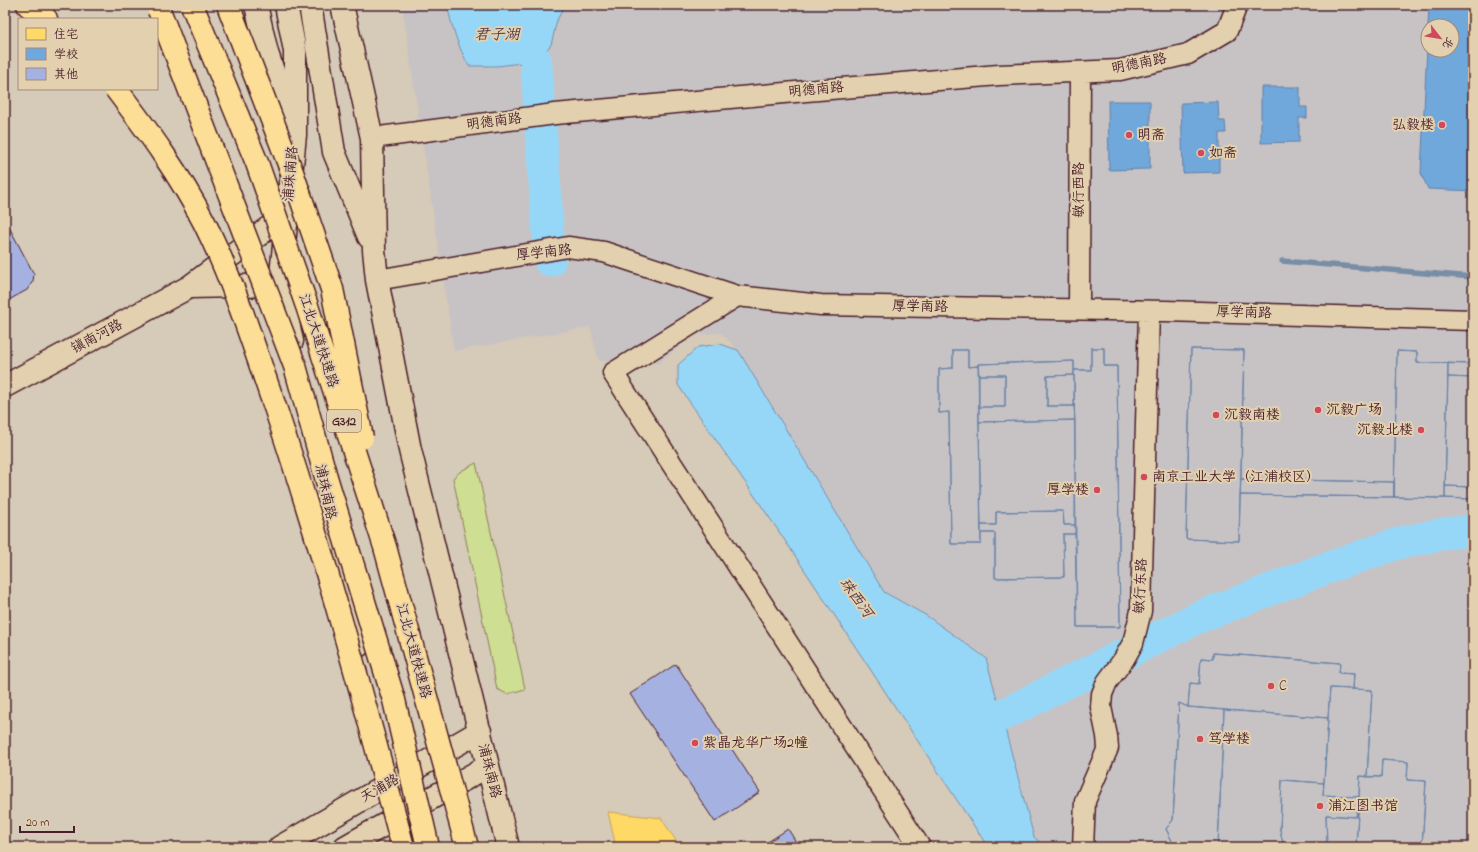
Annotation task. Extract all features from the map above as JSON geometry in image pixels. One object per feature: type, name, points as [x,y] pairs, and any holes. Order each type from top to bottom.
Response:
[{"type":"highway","points":[[28,5],[45,18]]},
{"type":"highway","name":"G312","points":[[157,5],[295,366],[326,477],[394,700],[428,847]]},
{"type":"highway","name":"江北大道快速路","points":[[192,5],[257,163],[307,306],[385,547],[467,847]]},
{"type":"highway","points":[[228,5],[292,172],[332,289],[385,547]]},
{"type":"highway","points":[[117,90],[153,137],[204,222],[243,313],[304,497],[348,643],[404,847]]},
{"type":"street","name":"浦珠南路","points":[[256,5],[267,53],[295,135]]},
{"type":"street","name":"浦珠南路","points":[[286,5],[294,52],[295,135],[280,285],[400,847]]},
{"type":"street","name":"浦珠南路","points":[[310,5],[334,152],[374,250]]},
{"type":"street","name":"浦珠南路","points":[[342,5],[372,138],[374,250],[377,280],[410,450],[508,847]]},
{"type":"street","name":"明德南路","points":[[372,138],[554,114],[984,76],[1120,70],[1188,54],[1227,31],[1237,5]]},
{"type":"street","name":"敏行西路","points":[[1079,309],[1080,72]]},
{"type":"street","name":"镇南河路","points":[[5,386],[189,287],[287,214]]},
{"type":"street","name":"厚学南路","points":[[377,280],[568,248],[604,252],[737,296],[822,305],[1149,310],[1473,320]]},
{"type":"street","points":[[189,287],[280,285]]},
{"type":"street","points":[[737,296],[613,373],[920,847]]},
{"type":"street","name":"敏行东路","points":[[1083,847],[1085,801],[1108,748],[1101,707],[1102,694],[1107,682],[1124,659],[1133,643],[1141,611],[1149,310]]},
{"type":"street","name":"天浦路","points":[[280,847],[480,731]]},
{"type":"street","points":[[345,847],[488,766]]},
{"type":"shaded area","name":"南京工业大学（江浦校区）","points":[[402,5],[1473,5],[1473,847],[1045,847],[1034,837],[986,658],[927,616],[884,592],[738,350],[721,333],[693,335],[659,363],[599,361],[590,327],[454,351]]},
{"type":"green space","points":[[476,463],[525,689],[507,694],[497,689],[453,478],[461,471]]},
{"type":"water","name":"君子湖","points":[[447,5],[565,5],[557,20],[551,45],[536,61],[498,66],[469,66],[456,37]]},
{"type":"water","name":"珠西河","points":[[720,344],[738,350],[884,592],[927,616],[986,658],[1034,837],[1045,847],[988,847],[776,527],[678,385],[678,365],[698,347]]},
{"type":"building: 住宅","points":[[608,812],[661,818],[680,847],[616,847]]},
{"type":"building: 学校","name":"弘毅楼","points":[[1429,5],[1473,5],[1473,191],[1428,189],[1421,173],[1426,58],[1460,58],[1460,18],[1428,18]]},
{"type":"building: 学校","points":[[1261,87],[1300,87],[1300,107],[1307,107],[1307,118],[1299,118],[1299,142],[1261,143]]},
{"type":"building: 学校","name":"明斋","points":[[1108,101],[1150,101],[1150,169],[1109,170]]},
{"type":"building: 学校","name":"如斋","points":[[1218,102],[1219,121],[1225,121],[1226,133],[1219,133],[1219,172],[1183,173],[1181,103]]},
{"type":"building: 学校","name":"厚学楼","points":[[1091,348],[1104,348],[1104,366],[1117,366],[1120,627],[1077,627],[1075,534],[1063,534],[1064,577],[995,578],[995,533],[981,533],[981,544],[951,544],[949,412],[939,413],[939,369],[953,368],[953,350],[968,350],[968,367],[978,366],[978,364],[1074,361],[1074,370],[1091,370]],"holes":[[[979,375],[1005,375],[1005,407],[979,407]],[[1074,375],[1074,406],[1047,406],[1047,376]],[[1075,420],[1075,525],[1064,525],[1063,511],[996,512],[996,525],[981,525],[979,422]]]},
{"type":"building: 学校","name":"厚学楼","points":[[1091,348],[1104,348],[1104,366],[1117,366],[1120,627],[1077,627],[1074,370],[1091,370]]},
{"type":"building: 学校","name":"沉毅南楼","points":[[1191,349],[1244,350],[1241,479],[1394,482],[1394,497],[1240,495],[1239,541],[1186,539]]},
{"type":"building: 学校","name":"沉毅南楼","points":[[1191,349],[1244,350],[1239,541],[1186,539]]},
{"type":"building: 学校","points":[[953,350],[968,350],[968,367],[978,366],[981,544],[951,544],[949,412],[939,413],[939,369],[953,368]]},
{"type":"building: 学校","name":"沉毅北楼","points":[[1397,351],[1417,352],[1417,363],[1473,364],[1473,378],[1448,377],[1445,486],[1473,487],[1473,499],[1394,497]]},
{"type":"building: 学校","name":"沉毅北楼","points":[[1397,351],[1417,352],[1417,363],[1448,363],[1445,498],[1394,497]]},
{"type":"building: 学校","points":[[1074,361],[1074,375],[1047,376],[1047,406],[1074,406],[1075,420],[979,422],[979,407],[1005,407],[1005,375],[979,375],[978,364]]},
{"type":"building: 学校","points":[[1448,363],[1473,364],[1473,378],[1448,377]]},
{"type":"building: 学校","points":[[1241,479],[1394,482],[1394,497],[1240,495]]},
{"type":"building: 学校","points":[[1445,486],[1473,487],[1473,499],[1445,498]]},
{"type":"building: 学校","points":[[1063,511],[1064,525],[1075,525],[1075,534],[1063,534],[1064,577],[995,578],[995,533],[981,533],[981,525],[996,525],[996,512]]},
{"type":"building: 学校","name":"笃学楼","points":[[1213,653],[1340,663],[1339,673],[1354,674],[1353,689],[1372,690],[1367,777],[1381,777],[1382,760],[1408,762],[1407,780],[1426,781],[1422,847],[1356,847],[1359,797],[1356,817],[1326,815],[1327,847],[1284,847],[1280,830],[1282,780],[1324,783],[1328,718],[1224,710],[1218,847],[1175,847],[1166,829],[1173,820],[1179,703],[1188,707],[1190,683],[1199,684],[1201,658],[1213,659]]},
{"type":"building: 学校","name":"C","points":[[1213,653],[1340,663],[1339,673],[1354,674],[1353,689],[1330,688],[1328,718],[1188,707],[1190,683],[1199,684],[1201,658],[1213,659]]},
{"type":"building: 学校","points":[[1330,688],[1372,690],[1367,777],[1360,776],[1359,797],[1323,795]]},
{"type":"building: 学校","points":[[1179,703],[1188,707],[1224,710],[1218,847],[1175,847],[1166,829],[1173,820]]},
{"type":"building: 学校","points":[[1382,760],[1408,762],[1407,780],[1426,781],[1422,847],[1356,847],[1360,776],[1381,777]]},
{"type":"building: 学校","name":"浦江图书馆","points":[[1282,780],[1324,783],[1323,795],[1359,797],[1356,817],[1326,815],[1327,847],[1284,847],[1280,830]]},
{"type":"building: 其他","points":[[5,226],[10,229],[34,274],[33,281],[27,290],[5,302]]},
{"type":"building: 其他","name":"紫晶龙华广场2幢","points":[[676,664],[760,792],[715,822],[630,694]]},
{"type":"building: 其他","points":[[788,829],[799,847],[760,847]]},
{"type":"waterway","points":[[536,61],[550,261]]},
{"type":"waterway","points":[[1282,261],[1473,277]]},
{"type":"waterway","points":[[962,735],[1199,617],[1324,569],[1399,543],[1447,533],[1473,531]]},
{"type":"place","name":"弘毅楼","points":[[1442,125]]},
{"type":"place","name":"明斋","points":[[1129,135]]},
{"type":"place","name":"如斋","points":[[1201,153]]},
{"type":"place","name":"沉毅广场","points":[[1318,410]]},
{"type":"place","name":"沉毅南楼","points":[[1216,415]]},
{"type":"place","name":"沉毅北楼","points":[[1421,430]]},
{"type":"place","name":"南京工业大学（江浦校区）","points":[[1144,477]]},
{"type":"place","name":"厚学楼","points":[[1097,490]]},
{"type":"place","name":"C","points":[[1271,686]]},
{"type":"place","name":"笃学楼","points":[[1200,739]]},
{"type":"place","name":"紫晶龙华广场2幢","points":[[695,743]]},
{"type":"place","name":"浦江图书馆","points":[[1320,806]]}]
